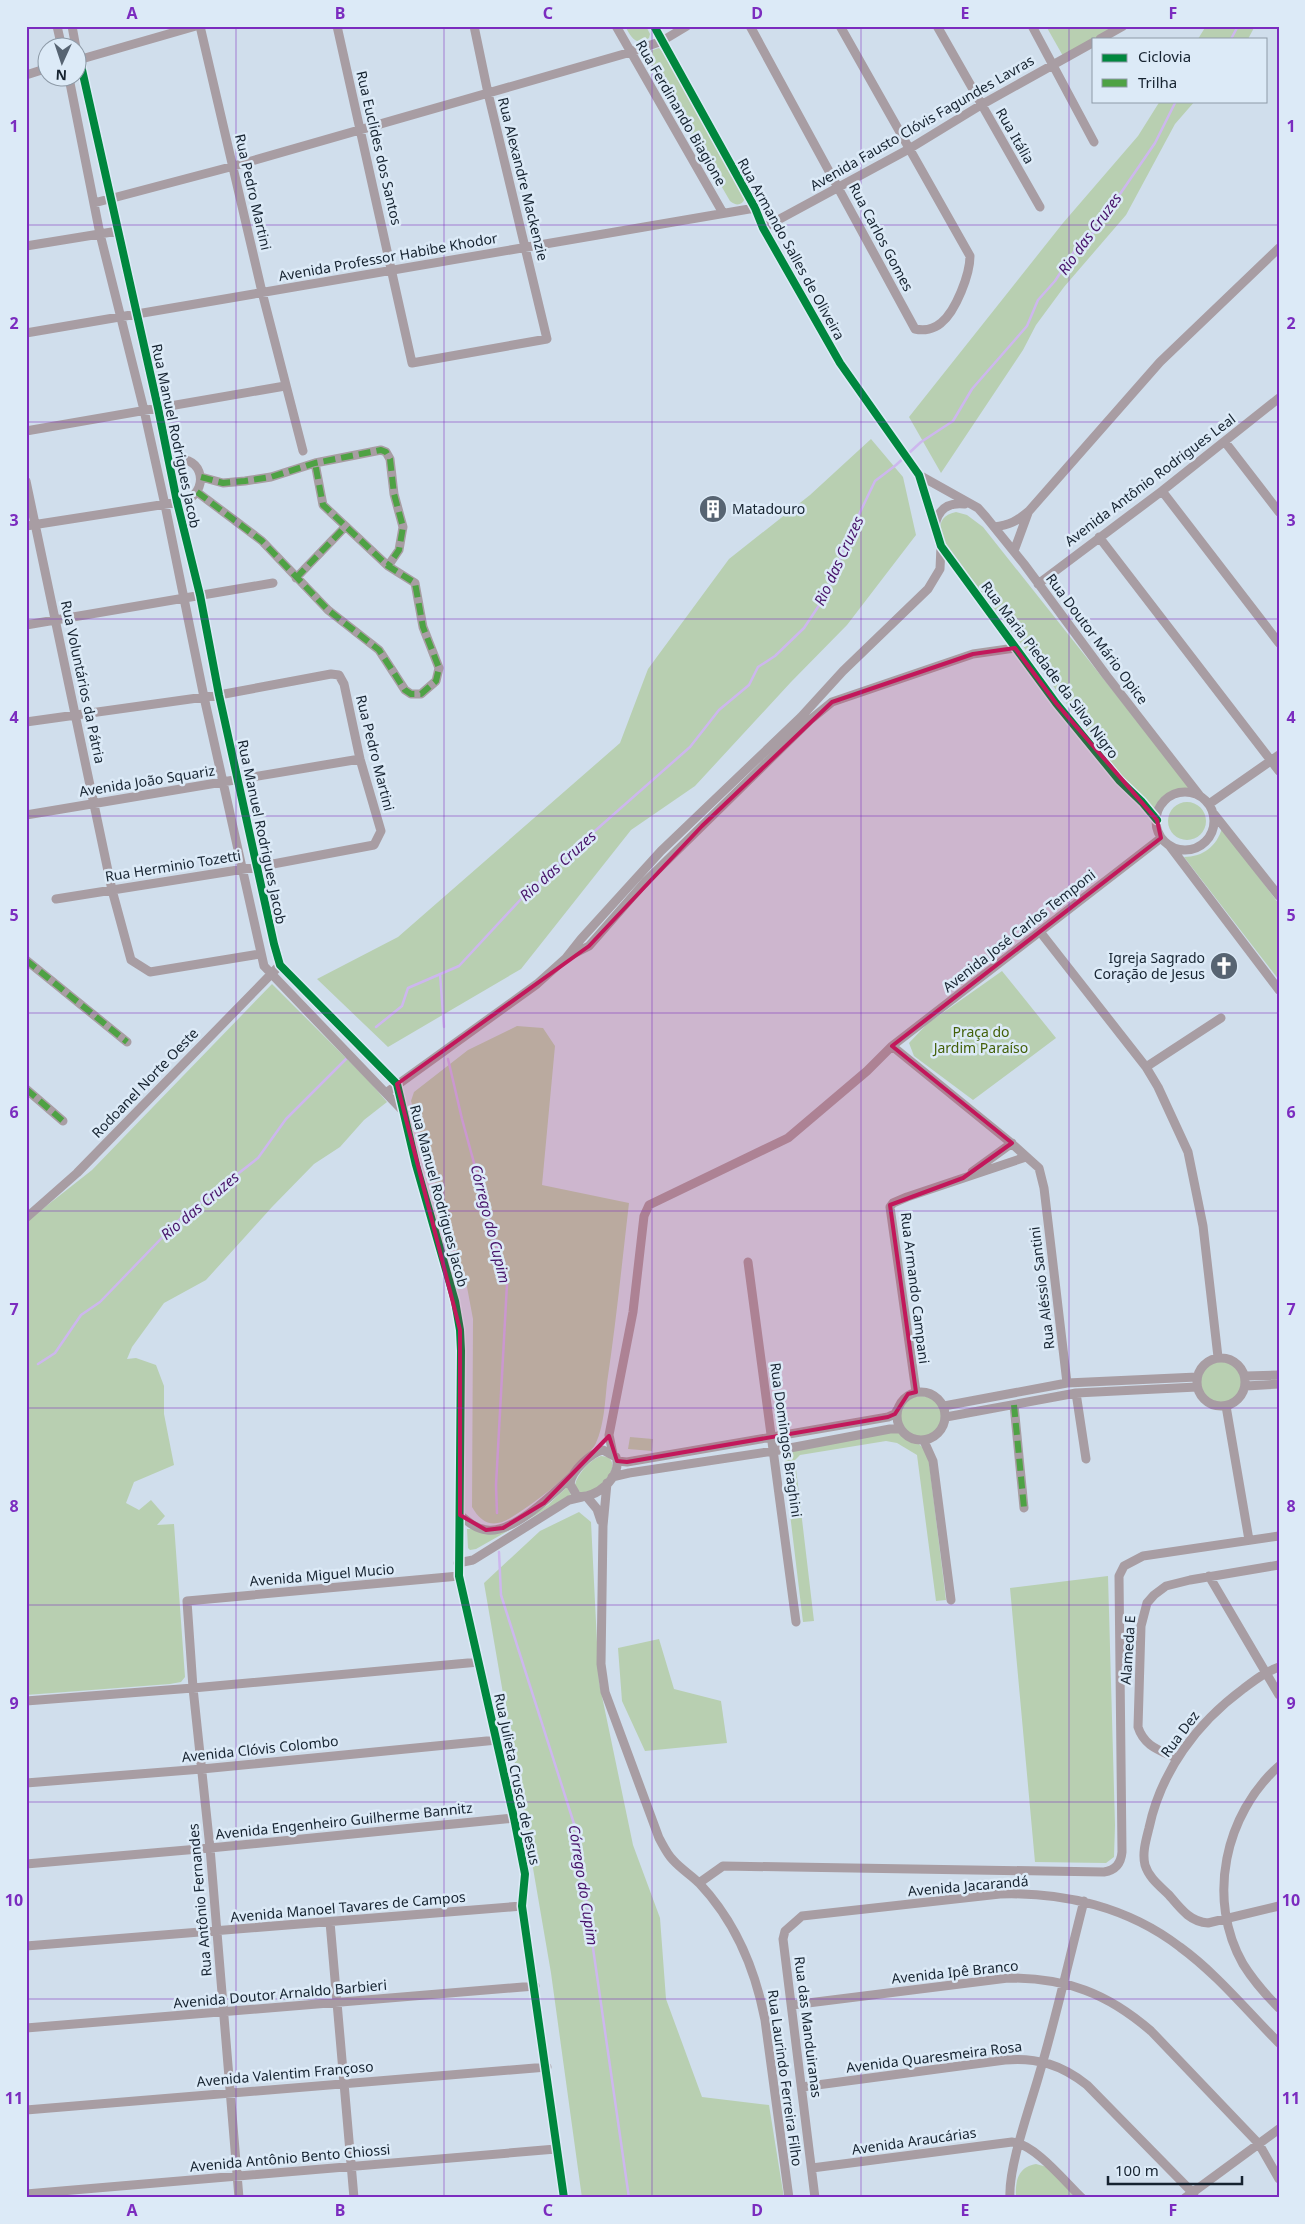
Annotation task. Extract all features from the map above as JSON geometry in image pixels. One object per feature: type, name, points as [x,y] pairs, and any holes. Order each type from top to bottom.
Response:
[{"type":"street","points":[[88,54],[196,26]]},
{"type":"street","name":"Rua Pedro Martini","points":[[200,26],[262,292],[303,451]]},
{"type":"street","name":"Rua Euclides dos Santos","points":[[337,26],[412,363]]},
{"type":"street","name":"Rua Alexandre Mackenzie","points":[[412,363],[547,338],[488,93],[474,26]]},
{"type":"street","name":"Rua Ferdinando Biagione","points":[[616,26],[723,213]]},
{"type":"street","name":"Rua Armando Salles de Oliveira","points":[[654,26],[755,208],[763,228],[840,363],[914,466],[919,475],[934,527]]},
{"type":"street","points":[[94,203],[234,166],[631,52],[662,41],[687,26]]},
{"type":"street","name":"Rua Carlos Gomes","points":[[750,26],[915,329],[924,331],[941,323],[957,301],[970,265],[970,256],[910,149]]},
{"type":"street","points":[[840,26],[910,149]]},
{"type":"street","name":"Rua Itália","points":[[937,26],[1040,207]]},
{"type":"street","points":[[1032,26],[1094,142]]},
{"type":"street","points":[[1102,38],[1123,26]]},
{"type":"street","name":"Avenida Fausto Clóvis Fagundes Lavras","points":[[763,228],[910,149],[981,105],[1092,43]]},
{"type":"street","name":"Rua Manuel Rodrigues Jacob","points":[[71,88],[100,234],[144,410],[165,505],[222,783],[260,954],[264,966],[270,974],[403,1111]]},
{"type":"street","name":"Rua Manuel Rodrigues Jacob","points":[[85,88],[170,461],[177,502],[200,595],[237,781],[280,965],[397,1084],[442,1250],[460,1330],[460,1514],[458,1563],[460,1576]]},
{"type":"street","name":"Avenida Professor Habibe Khodor","points":[[26,334],[525,246],[755,208]]},
{"type":"street","points":[[26,246],[118,231]]},
{"type":"street","points":[[994,526],[1010,525],[1018,521],[1160,362],[1279,248]]},
{"type":"street","points":[[26,431],[286,386]]},
{"type":"street","name":"Avenida Antônio Rodrigues Leal","points":[[1038,584],[1162,491],[1279,398]]},
{"type":"street","points":[[1225,442],[1279,512]]},
{"type":"street","points":[[201,477],[224,483],[245,481],[270,477],[315,463],[381,450],[389,455],[394,494],[403,527],[399,550],[388,566]]},
{"type":"street","points":[[31,526],[186,501],[198,492],[201,477],[194,464],[188,460],[180,458],[170,461]]},
{"type":"street","points":[[198,492],[262,541],[328,610],[378,650],[405,690],[411,694],[421,694],[439,675],[438,662],[423,627],[415,583],[388,566],[323,505],[315,463]]},
{"type":"street","name":"Rua Doutor Mário Opice","points":[[919,475],[978,508],[994,526],[1200,796]]},
{"type":"street","name":"Rua Voluntários da Pátria","points":[[26,481],[31,526],[77,714],[112,890],[131,960],[150,972],[260,954]]},
{"type":"street","points":[[1162,491],[1279,643]]},
{"type":"street","points":[[934,527],[936,516],[943,508],[950,504],[968,504]]},
{"type":"street","points":[[1014,551],[1029,510]]},
{"type":"street","points":[[296,578],[345,527]]},
{"type":"street","name":"Rua Maria Piedade da Silva Nigro","points":[[934,527],[941,546],[1068,718],[1119,780],[1142,802],[1157,820]]},
{"type":"street","points":[[1099,537],[1275,758],[1279,771]]},
{"type":"street","points":[[386,1093],[537,984],[566,958],[661,850],[800,717],[843,671],[928,589],[940,569],[941,546]]},
{"type":"street","points":[[26,625],[273,583]]},
{"type":"street","points":[[566,958],[588,946],[646,881],[810,720],[832,702],[973,654],[1015,648]]},
{"type":"street","name":"Rua Pedro Martini","points":[[219,695],[332,674],[339,675],[344,684],[360,758],[381,831],[379,838]]},
{"type":"street","points":[[26,722],[219,695]]},
{"type":"street","name":"Avenida João Squariz","points":[[26,815],[96,802],[237,781],[360,758]]},
{"type":"street","points":[[1209,804],[1275,758]]},
{"type":"street","points":[[1279,896],[1214,814],[1209,804],[1200,796],[1190,792],[1178,792],[1167,798],[1160,807],[1157,820],[1157,829],[1161,838],[1169,845],[1183,866],[1279,990]]},
{"type":"street","points":[[1169,845],[1181,850],[1193,849],[1203,844],[1211,836],[1214,814]]},
{"type":"street","name":"Rua Herminio Tozetti","points":[[56,899],[257,867],[374,845],[379,838]]},
{"type":"street","name":"Avenida José Carlos Temponi","points":[[608,1434],[633,1312],[644,1216],[650,1205],[788,1138],[867,1071],[892,1046],[1041,933],[1161,838]]},
{"type":"street","points":[[1041,933],[1146,1067],[1158,1087],[1188,1152],[1203,1226],[1218,1357]]},
{"type":"street","points":[[26,960],[127,1042]]},
{"type":"street","name":"Rodoanel Norte Oeste","points":[[26,1218],[77,1173],[280,965]]},
{"type":"street","points":[[1146,1067],[1221,1018]]},
{"type":"street","name":"Rua Aléssio Santini","points":[[892,1046],[1012,1143],[1039,1168],[1044,1188],[1067,1383]]},
{"type":"street","points":[[26,1089],[63,1120]]},
{"type":"street","name":"Rua Armando Campani","points":[[963,1178],[992,1160],[1012,1143]]},
{"type":"street","name":"Rua Armando Campani","points":[[916,1392],[890,1207],[907,1197],[999,1167],[1026,1156]]},
{"type":"street","name":"Rua Domingos Braghini","points":[[748,1262],[796,1622]]},
{"type":"street","points":[[1218,1357],[1236,1361],[1242,1368],[1246,1381],[1242,1395],[1235,1402],[1226,1406],[1216,1406],[1208,1402],[1201,1396],[1197,1387],[1197,1377],[1201,1368],[1208,1361],[1218,1357]]},
{"type":"street","points":[[1246,1381],[1279,1375]]},
{"type":"street","points":[[944,1406],[1067,1383],[1197,1377]]},
{"type":"street","points":[[1246,1381],[1279,1384]]},
{"type":"street","points":[[946,1417],[1076,1393],[1197,1387]]},
{"type":"street","points":[[594,1454],[603,1450],[627,1462],[888,1417],[895,1414],[897,1410],[901,1402],[908,1394],[916,1392],[933,1395],[944,1406],[946,1417],[939,1433],[924,1441],[915,1440],[906,1436],[900,1429],[896,1420],[897,1410]]},
{"type":"street","points":[[1076,1393],[1086,1459]]},
{"type":"street","points":[[1014,1405],[1024,1508]]},
{"type":"street","points":[[1226,1406],[1249,1540]]},
{"type":"street","points":[[458,1563],[473,1560],[569,1500],[598,1492],[609,1480],[629,1473],[774,1451],[890,1429],[900,1429]]},
{"type":"street","points":[[460,1514],[467,1521],[486,1530],[504,1528],[544,1503],[594,1454],[608,1434]]},
{"type":"street","points":[[608,1434],[615,1457]]},
{"type":"street","points":[[924,1441],[933,1461],[951,1600]]},
{"type":"street","name":"Rua Laurindo Ferreira Filho","points":[[615,1457],[618,1469],[609,1480],[603,1526],[602,1664],[605,1692],[659,1838],[672,1859],[699,1883],[726,1914],[741,1940],[760,1993],[789,2198]]},
{"type":"street","points":[[572,1476],[571,1488],[577,1496],[585,1497],[597,1509],[603,1526]]},
{"type":"street","points":[[699,1883],[723,1866],[1104,1872],[1113,1869],[1121,1860],[1122,1852],[1118,1581],[1124,1566],[1142,1556],[1279,1536]]},
{"type":"street","name":"Alameda E","points":[[1176,1758],[1148,1744],[1140,1735],[1138,1727],[1141,1626],[1147,1603],[1154,1594],[1166,1586],[1209,1576],[1279,1565]]},
{"type":"street","name":"Avenida Miguel Mucio","points":[[187,1601],[460,1576]]},
{"type":"street","name":"Rua Julieta Crusca de Jesus","points":[[460,1576],[525,1874],[522,1906],[547,2067],[556,2149],[564,2198]]},
{"type":"street","points":[[1209,1576],[1279,1695]]},
{"type":"street","name":"Rua Antônio Fernandes","points":[[187,1601],[193,1688],[210,1848],[239,2198]]},
{"type":"street","points":[[26,1701],[479,1662]]},
{"type":"street","name":"Rua Dez","points":[[1228,1918],[1200,1922],[1187,1915],[1151,1877],[1146,1866],[1144,1848],[1151,1817],[1176,1758],[1194,1734],[1213,1714],[1266,1672],[1279,1667]]},
{"type":"street","name":"Avenida Clóvis Colombo","points":[[26,1783],[202,1769],[497,1740]]},
{"type":"street","points":[[1279,1766],[1267,1776],[1251,1796],[1238,1818],[1230,1842],[1225,1868],[1224,1893],[1228,1918],[1242,1962],[1255,1981],[1279,2008]]},
{"type":"street","name":"Avenida Engenheiro Guilherme Bannitz","points":[[26,1864],[514,1818]]},
{"type":"street","name":"Avenida Jacarandá","points":[[792,1923],[807,1915],[1000,1894],[1028,1893],[1084,1901],[1134,1920],[1179,1946],[1206,1968],[1279,2043]]},
{"type":"street","points":[[1010,2198],[1011,2179],[1084,1901]]},
{"type":"street","name":"Avenida Manoel Tavares de Campos","points":[[26,1946],[522,1906]]},
{"type":"street","points":[[1228,1918],[1279,1906]]},
{"type":"street","points":[[330,1922],[354,2198]]},
{"type":"street","name":"Rua das Manduiranas","points":[[792,1923],[785,1931],[783,1939],[815,2198]]},
{"type":"street","name":"Avenida Ipê Branco","points":[[792,2005],[1008,1978],[1035,1978],[1063,1982],[1095,1993],[1132,2014],[1151,2031],[1259,2144],[1279,2179]]},
{"type":"street","name":"Avenida Doutor Arnaldo Barbieri","points":[[26,2028],[535,1986]]},
{"type":"street","name":"Avenida Quaresmeira Rosa","points":[[802,2087],[1005,2060],[1043,2061],[1074,2074],[1087,2085],[1191,2196]]},
{"type":"street","name":"Avenida Valentim Françoso","points":[[26,2110],[547,2067]]},
{"type":"street","points":[[1191,2196],[1279,2129]]},
{"type":"street","name":"Avenida Araucárias","points":[[812,2168],[1005,2142],[1020,2143]]},
{"type":"street","points":[[1020,2143],[1036,2154],[1082,2198]]},
{"type":"street","name":"Avenida Antônio Bento Chiossi","points":[[26,2194],[556,2149]]},
{"type":"highlighted area","points":[[1015,648],[1056,703],[1157,820],[1161,838],[892,1046],[1012,1143],[963,1178],[890,1205],[916,1392],[908,1394],[895,1414],[888,1417],[627,1462],[617,1461],[609,1436],[544,1503],[503,1528],[486,1530],[460,1515],[460,1330],[397,1084],[589,946],[702,826],[832,702],[973,654]]},
{"type":"green space","points":[[625,26],[646,26],[650,34],[649,38],[644,41],[634,40]]},
{"type":"green space","points":[[1046,26],[1117,26],[1092,38],[1092,40],[1063,56]]},
{"type":"green space","points":[[1206,26],[1255,26],[1249,38],[1199,38]]},
{"type":"green space","points":[[659,48],[745,194],[744,201],[741,204],[734,204],[730,201],[648,60],[650,51]]},
{"type":"green space","points":[[1159,102],[1194,102],[1175,124],[1126,215],[1064,287],[1036,325],[1023,350],[941,473],[909,417],[1063,223],[1138,136]]},
{"type":"green space","points":[[871,439],[903,477],[916,535],[847,625],[791,682],[695,786],[631,830],[521,969],[388,1047],[317,979],[398,937],[620,743],[648,669],[729,559],[810,495]]},
{"type":"green space","points":[[956,512],[967,515],[983,527],[1190,788],[1177,789],[1165,794],[1157,803],[1152,816],[940,537],[942,521],[947,515]]},
{"type":"green space","points":[[1187,802],[1200,808],[1206,821],[1200,834],[1187,840],[1174,834],[1168,821],[1174,808]]},
{"type":"green space","points":[[1222,828],[1279,904],[1279,980],[1184,857],[1203,853],[1217,840]]},
{"type":"green space","name":"Praça do Jardim Paraíso","points":[[1002,971],[1056,1038],[973,1100],[914,1056],[909,1043],[927,1024]]},
{"type":"green space","points":[[272,984],[369,1081],[387,1102],[364,1120],[340,1147],[314,1164],[206,1280],[164,1303],[132,1347],[127,1359],[136,1358],[156,1365],[164,1386],[164,1414],[174,1465],[134,1482],[126,1503],[139,1510],[151,1500],[165,1516],[157,1525],[174,1524],[185,1677],[181,1682],[170,1684],[26,1695],[26,1222],[92,1170]]},
{"type":"green space","points":[[517,1026],[543,1028],[555,1046],[542,1185],[629,1203],[604,1413],[596,1443],[568,1474],[541,1497],[500,1523],[489,1523],[480,1518],[472,1507],[473,1319],[467,1287],[411,1101],[414,1092],[468,1050]]},
{"type":"green space","points":[[1221,1361],[1236,1367],[1242,1382],[1236,1397],[1221,1403],[1206,1397],[1200,1382],[1206,1367]]},
{"type":"green space","points":[[921,1396],[936,1402],[942,1417],[936,1432],[921,1438],[906,1432],[900,1417],[906,1402]]},
{"type":"green space","points":[[893,1432],[903,1434],[913,1440],[922,1446],[928,1454],[946,1600],[936,1601],[917,1455],[897,1443],[886,1441],[800,1455],[795,1460],[814,1621],[803,1622],[784,1464],[786,1457],[792,1450]]},
{"type":"green space","points":[[630,1437],[653,1439],[652,1451],[628,1449]]},
{"type":"green space","points":[[601,1456],[608,1457],[611,1461],[612,1470],[610,1475],[603,1484],[594,1490],[581,1493],[575,1487],[578,1478],[588,1464]]},
{"type":"green space","points":[[567,1487],[571,1495],[476,1549],[470,1550],[468,1548],[467,1529],[474,1529],[488,1534],[501,1532],[548,1505]]},
{"type":"green space","points":[[579,1512],[591,1522],[599,1682],[633,1845],[660,1918],[666,1999],[702,2097],[769,2105],[784,2198],[582,2198],[551,1973],[484,1583],[540,1531]]},
{"type":"green space","points":[[1108,1576],[1115,1825],[1114,1857],[1106,1863],[1035,1862],[1010,1588]]},
{"type":"green space","points":[[659,1639],[674,1689],[721,1701],[727,1743],[645,1751],[622,1701],[618,1648]]},
{"type":"green space","points":[[1036,2164],[1047,2167],[1078,2198],[1016,2198],[1016,2186],[1021,2172],[1025,2168]]},
{"type":"waterway","name":"Rio das Cruzes","points":[[1232,38],[1238,26]]},
{"type":"waterway","name":"Rio das Cruzes","points":[[376,1027],[402,1006],[408,988],[459,966],[522,898],[690,747],[719,710],[749,685],[758,667],[775,656],[804,628],[824,598],[852,529],[875,481],[921,442],[953,421],[972,389],[1027,326],[1038,300],[1055,281],[1077,247],[1094,232],[1155,143],[1176,102]]},
{"type":"waterway","points":[[440,974],[444,1027]]},
{"type":"waterway","name":"Rio das Cruzes","points":[[38,1364],[55,1353],[81,1315],[100,1302],[180,1219],[258,1158],[286,1119],[347,1058]]},
{"type":"waterway","name":"Córrego do Cupim","points":[[448,1059],[462,1119],[507,1284],[496,1485],[497,1513]]},
{"type":"waterway","name":"Córrego do Cupim","points":[[499,1552],[501,1595],[576,1830],[629,2198]]},
{"type":"marked path","points":[[201,477],[223,483],[245,481],[271,477],[315,463],[381,450],[386,452],[390,459],[394,494],[403,527],[399,550],[388,566]]},
{"type":"marked path","points":[[197,492],[262,541],[328,610],[379,650],[405,690],[411,694],[421,694],[436,681],[439,668],[423,627],[415,583],[388,566],[323,505],[315,463]]},
{"type":"marked path","points":[[296,578],[345,527]]},
{"type":"marked path","points":[[26,960],[127,1042]]},
{"type":"marked path","points":[[26,1089],[63,1121]]},
{"type":"marked path","points":[[1014,1405],[1024,1508]]},
{"type":"cycle path","points":[[654,26],[755,208],[763,228],[840,363],[919,475],[941,546],[1056,703],[1119,780],[1142,802],[1157,820]]},
{"type":"cycle path","points":[[86,88],[158,408],[177,502],[200,595],[219,695],[280,965],[397,1084],[416,1165],[455,1301],[460,1330],[461,1351],[459,1576],[525,1874],[522,1906],[564,2198]]},
{"type":"place","name":"Matadouro","points":[[713,509]]},
{"type":"place","name":"Igreja Sagrado Coração de Jesus","points":[[1224,966]]}]
